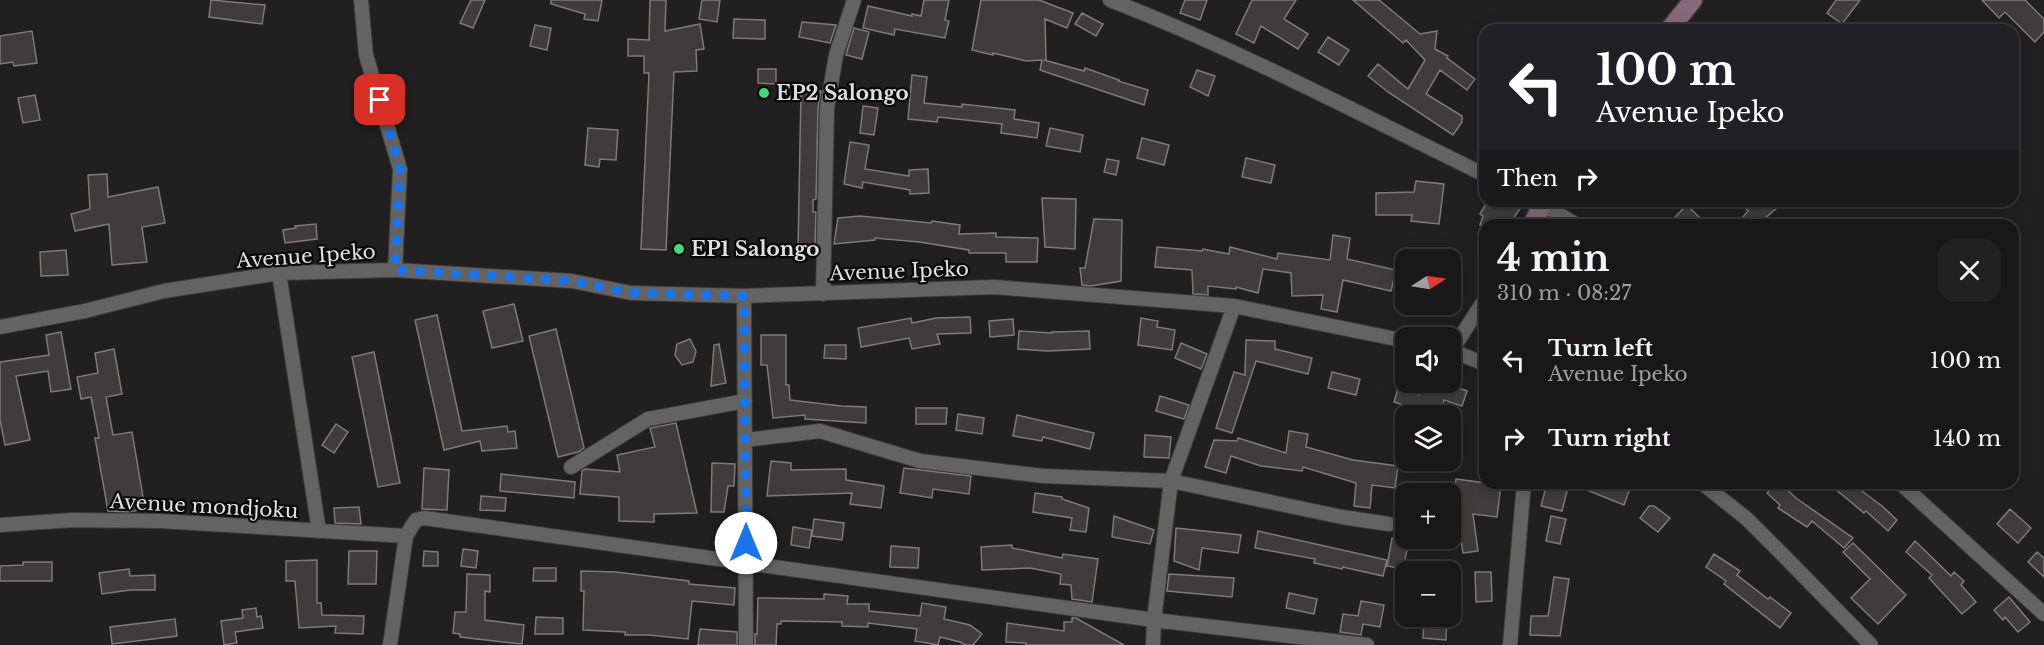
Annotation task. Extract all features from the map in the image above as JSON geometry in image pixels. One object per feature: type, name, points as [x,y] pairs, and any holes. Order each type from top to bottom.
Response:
[{"type":"street","points":[[361,0],[366,55],[400,169],[395,270]]},
{"type":"street","points":[[823,294],[827,108],[836,55],[854,0]]},
{"type":"street","points":[[1110,0],[1173,25],[1479,172]]},
{"type":"street","points":[[1674,24],[1693,0]]},
{"type":"street","points":[[1549,207],[1568,219]]},
{"type":"street","name":"Avenue Ipeko","points":[[0,327],[85,311],[164,291],[279,273],[395,270],[572,281],[631,293],[744,296],[994,286],[1234,306],[1395,339]]},
{"type":"street","points":[[279,273],[319,531]]},
{"type":"street","points":[[744,296],[746,645]]},
{"type":"street","points":[[1153,645],[1171,481],[1234,306]]},
{"type":"street","points":[[1461,335],[1479,308]]},
{"type":"street","points":[[1461,354],[1479,362]]},
{"type":"street","points":[[571,467],[648,419],[745,401]]},
{"type":"street","points":[[745,440],[820,431],[920,460],[1043,476],[1171,481],[1342,517],[1389,524]]},
{"type":"street","points":[[1510,645],[1523,489]]},
{"type":"street","points":[[1710,489],[1747,519],[1871,645]]},
{"type":"street","points":[[1907,489],[2044,614]]},
{"type":"street","points":[[390,645],[406,536],[416,520],[424,518],[1154,620],[1366,645]]},
{"type":"street","name":"Avenue mondjoku","points":[[0,525],[72,520],[160,521],[406,536]]},
{"type":"building","points":[[211,0],[265,5],[262,24],[209,17]]},
{"type":"building","points":[[471,0],[485,0],[473,28],[460,23]]},
{"type":"building","points":[[551,0],[602,0],[598,21],[584,19],[585,14],[551,4]]},
{"type":"building","points":[[650,0],[666,0],[665,31],[700,24],[704,49],[696,50],[697,71],[674,72],[666,250],[641,249],[649,73],[644,73],[644,56],[628,56],[628,39],[649,40]]},
{"type":"building","points":[[702,0],[720,0],[717,22],[699,19]]},
{"type":"building","points":[[924,0],[949,0],[945,20],[949,21],[945,38],[895,29],[894,35],[863,28],[868,6],[921,16]]},
{"type":"building","points":[[981,0],[1039,0],[1073,13],[1067,28],[1045,19],[1046,60],[1044,60],[1084,71],[1085,68],[1148,90],[1144,105],[1040,70],[1042,60],[1026,61],[972,50]]},
{"type":"building","points":[[1185,0],[1207,0],[1200,20],[1180,13]]},
{"type":"building","points":[[1252,0],[1296,0],[1284,19],[1308,34],[1298,49],[1261,26],[1254,43],[1236,34]]},
{"type":"building","points":[[1353,0],[1379,0],[1420,34],[1437,31],[1435,49],[1448,56],[1447,58],[1475,79],[1467,90],[1440,70],[1426,94],[1462,116],[1462,122],[1453,135],[1368,76],[1378,64],[1408,89],[1425,60],[1406,40],[1403,43]]},
{"type":"building","points":[[1836,0],[1860,0],[1842,24],[1827,13]]},
{"type":"building","points":[[1982,0],[2025,0],[2044,19],[2044,32],[2035,42],[2005,12],[1999,18]]},
{"type":"building","points":[[1082,13],[1103,24],[1096,36],[1075,24]]},
{"type":"building","points":[[734,19],[765,20],[765,39],[733,38]]},
{"type":"building","points":[[802,22],[836,25],[830,43],[799,37]]},
{"type":"building","points":[[535,25],[551,28],[547,50],[530,46]]},
{"type":"building","points":[[854,28],[869,32],[862,59],[846,55]]},
{"type":"building","points":[[32,31],[37,63],[14,66],[13,62],[0,64],[0,36]]},
{"type":"building","points":[[1328,37],[1349,50],[1339,65],[1318,52]]},
{"type":"building","points":[[758,69],[776,69],[776,84],[758,83]]},
{"type":"building","points":[[1197,70],[1215,76],[1208,96],[1190,87]]},
{"type":"building","points":[[912,75],[927,77],[924,103],[962,107],[962,104],[1015,110],[1014,119],[1039,123],[1037,138],[1001,133],[1002,124],[938,117],[937,122],[908,119]]},
{"type":"building","points":[[801,90],[821,91],[818,108],[816,199],[813,200],[813,212],[816,212],[815,249],[798,249]]},
{"type":"building","points":[[35,95],[40,120],[23,123],[18,98]]},
{"type":"building","points":[[863,106],[878,108],[874,135],[860,133]]},
{"type":"building","points":[[588,128],[618,130],[616,160],[600,159],[599,167],[585,165]]},
{"type":"building","points":[[1050,128],[1083,135],[1080,152],[1046,146]]},
{"type":"building","points":[[1142,138],[1169,145],[1164,165],[1137,158]]},
{"type":"building","points":[[850,142],[869,145],[865,169],[909,176],[909,170],[928,169],[929,193],[910,194],[910,190],[863,182],[862,188],[844,184]]},
{"type":"building","points":[[1246,158],[1275,165],[1271,183],[1242,177]]},
{"type":"building","points":[[1107,159],[1119,161],[1116,175],[1104,172]]},
{"type":"building","points":[[107,174],[108,197],[158,187],[165,223],[142,227],[147,262],[112,265],[109,224],[75,231],[71,214],[90,209],[88,175]]},
{"type":"building","points":[[1416,181],[1444,184],[1439,224],[1411,221],[1412,215],[1376,215],[1376,193],[1414,192]]},
{"type":"building","points":[[1042,198],[1076,199],[1075,249],[1045,247]]},
{"type":"building","points":[[1484,207],[1521,207],[1513,219],[1482,219],[1483,216],[1480,214]]},
{"type":"building","points":[[1685,207],[1689,207],[1701,219],[1677,219],[1675,217]]},
{"type":"building","points":[[1744,207],[1778,207],[1764,219],[1741,219],[1748,211]]},
{"type":"building","points":[[860,216],[960,225],[959,234],[996,233],[996,237],[1038,238],[1037,262],[1006,262],[1006,253],[969,253],[969,250],[919,242],[875,238],[875,240],[834,244],[838,218]]},
{"type":"building","points":[[1094,219],[1122,220],[1121,281],[1091,286],[1082,285],[1080,268],[1085,268]]},
{"type":"building","points":[[316,224],[317,239],[285,243],[283,230]]},
{"type":"building","points":[[1333,235],[1350,238],[1347,259],[1395,270],[1391,291],[1343,280],[1337,312],[1321,309],[1323,295],[1292,296],[1291,273],[1263,269],[1258,293],[1236,287],[1236,289],[1208,286],[1208,295],[1193,294],[1192,270],[1155,267],[1157,247],[1202,251],[1203,249],[1229,254],[1230,247],[1277,259],[1278,253],[1330,260]]},
{"type":"building","points":[[66,250],[68,275],[41,276],[40,252]]},
{"type":"building","points":[[514,304],[523,341],[492,348],[483,311]]},
{"type":"building","points":[[437,315],[462,431],[507,426],[508,432],[515,431],[517,448],[482,451],[480,441],[444,450],[415,320]]},
{"type":"building","points":[[970,317],[971,333],[937,334],[940,344],[912,349],[909,338],[861,347],[858,328],[911,318],[912,323],[936,318]]},
{"type":"building","points":[[1141,318],[1158,321],[1157,327],[1175,330],[1172,350],[1138,345]]},
{"type":"building","points":[[1013,319],[1014,335],[990,337],[989,321]]},
{"type":"building","points":[[556,329],[584,448],[578,452],[558,457],[529,336]]},
{"type":"building","points":[[1019,331],[1052,333],[1089,331],[1090,349],[1048,351],[1018,349]]},
{"type":"building","points":[[61,332],[71,389],[51,392],[48,371],[16,376],[30,440],[5,445],[0,420],[0,362],[49,355],[46,335]]},
{"type":"building","points":[[761,335],[786,335],[786,385],[789,385],[790,400],[866,407],[866,423],[805,419],[805,415],[773,418],[767,365],[761,365]]},
{"type":"building","points":[[690,339],[696,351],[693,362],[682,365],[675,355],[677,344]]},
{"type":"building","points":[[1246,340],[1275,341],[1275,349],[1312,358],[1308,374],[1256,361],[1232,433],[1216,428],[1234,372],[1245,375]]},
{"type":"building","points":[[1181,343],[1207,354],[1201,369],[1175,358]]},
{"type":"building","points":[[719,344],[726,383],[711,386],[714,345]]},
{"type":"building","points":[[825,345],[846,345],[846,359],[824,358]]},
{"type":"building","points":[[114,349],[122,394],[106,397],[113,435],[132,432],[145,509],[128,512],[108,511],[95,438],[99,438],[91,397],[81,399],[77,377],[98,373],[95,353]]},
{"type":"building","points":[[374,352],[400,483],[378,487],[352,357]]},
{"type":"building","points":[[1332,372],[1360,379],[1356,395],[1328,388]]},
{"type":"building","points":[[1461,389],[1467,391],[1462,406],[1444,400],[1443,405],[1403,405],[1394,402],[1397,393],[1419,395],[1420,393],[1461,393]]},
{"type":"building","points":[[1160,396],[1189,405],[1184,419],[1156,411]]},
{"type":"building","points":[[916,408],[947,408],[946,424],[916,424]]},
{"type":"building","points":[[958,414],[984,418],[982,434],[956,430]]},
{"type":"building","points":[[1017,415],[1094,433],[1090,449],[1043,437],[1042,441],[1013,436]]},
{"type":"building","points":[[676,423],[697,513],[654,514],[654,522],[619,521],[619,497],[580,494],[582,471],[585,469],[620,472],[617,455],[655,447],[650,428]]},
{"type":"building","points":[[336,424],[348,432],[334,453],[322,445]]},
{"type":"building","points":[[1289,431],[1308,434],[1306,447],[1353,460],[1395,466],[1395,471],[1397,471],[1395,488],[1372,485],[1370,508],[1354,506],[1356,483],[1303,467],[1302,471],[1261,466],[1231,456],[1226,473],[1205,467],[1214,440],[1237,441],[1238,438],[1286,453]]},
{"type":"building","points":[[1145,435],[1171,437],[1169,458],[1144,457]]},
{"type":"building","points":[[771,461],[791,463],[791,470],[846,469],[846,480],[884,486],[881,508],[850,504],[852,493],[767,496]]},
{"type":"building","points":[[712,463],[735,464],[734,486],[728,486],[724,512],[711,512]]},
{"type":"building","points":[[424,468],[449,470],[447,510],[422,509]]},
{"type":"building","points":[[904,468],[971,476],[969,494],[933,489],[932,498],[900,493]]},
{"type":"building","points":[[501,474],[575,482],[574,498],[500,491]]},
{"type":"building","points":[[1456,479],[1479,482],[1479,489],[1500,489],[1497,517],[1473,514],[1478,551],[1463,553],[1461,483],[1456,483]]},
{"type":"building","points":[[1545,489],[1568,489],[1562,511],[1541,506]]},
{"type":"building","points":[[1584,489],[1630,489],[1624,505]]},
{"type":"building","points":[[1771,489],[1786,489],[1853,538],[1844,548],[1812,521],[1807,527],[1778,508],[1780,505],[1767,493]]},
{"type":"building","points":[[1835,489],[1859,489],[1897,520],[1888,531],[1866,511],[1864,513]]},
{"type":"building","points":[[1035,493],[1062,497],[1062,499],[1089,508],[1086,532],[1070,530],[1072,518],[1033,512]]},
{"type":"building","points":[[481,496],[506,498],[505,511],[480,510]]},
{"type":"building","points":[[1649,506],[1654,506],[1670,518],[1658,532],[1640,518]]},
{"type":"building","points":[[359,507],[361,524],[335,523],[334,508]]},
{"type":"building","points":[[2010,509],[2031,528],[2018,543],[1997,524]]},
{"type":"building","points":[[1114,516],[1154,530],[1150,544],[1112,537]]},
{"type":"building","points":[[1551,516],[1566,519],[1560,544],[1546,541]]},
{"type":"building","points":[[814,519],[844,523],[842,540],[812,536]]},
{"type":"building","points":[[793,527],[812,530],[809,548],[791,545]]},
{"type":"building","points":[[1176,528],[1241,535],[1238,553],[1202,548],[1199,570],[1174,561]]},
{"type":"building","points":[[1258,531],[1387,560],[1383,576],[1314,563],[1315,559],[1255,548]]},
{"type":"building","points":[[1392,538],[1395,539],[1395,549],[1407,549],[1405,561],[1395,561],[1395,568],[1387,566]]},
{"type":"building","points":[[1915,541],[1951,576],[1954,572],[1964,581],[1961,585],[1976,602],[1962,614],[1929,578],[1932,575],[1906,552]]},
{"type":"building","points":[[1853,543],[1906,595],[1878,624],[1851,598],[1870,579],[1843,552]]},
{"type":"building","points":[[1012,545],[1012,548],[1062,558],[1063,554],[1098,559],[1092,602],[1072,599],[1071,585],[1060,584],[1061,574],[1030,568],[982,570],[981,547]]},
{"type":"building","points":[[891,546],[919,548],[918,568],[890,567]]},
{"type":"building","points":[[463,549],[478,551],[476,568],[461,566]]},
{"type":"building","points":[[349,551],[377,551],[376,584],[348,584]]},
{"type":"building","points":[[424,551],[438,552],[438,566],[423,566]]},
{"type":"building","points":[[2037,552],[2044,558],[2044,577],[2028,562]]},
{"type":"building","points":[[1714,554],[1740,571],[1737,575],[1768,599],[1770,597],[1791,613],[1780,628],[1724,584],[1726,581],[1706,567]]},
{"type":"building","points":[[317,560],[317,603],[321,603],[322,615],[364,616],[363,634],[335,633],[336,626],[299,628],[295,581],[286,581],[286,561]]},
{"type":"building","points":[[23,562],[52,562],[52,581],[0,581],[0,566],[23,565]]},
{"type":"building","points":[[534,568],[556,568],[556,581],[533,581]]},
{"type":"building","points":[[129,569],[130,576],[155,575],[155,590],[130,590],[102,594],[99,573]]},
{"type":"building","points":[[581,571],[616,572],[689,581],[689,584],[735,588],[734,605],[692,601],[688,639],[583,630],[584,591],[581,591]]},
{"type":"building","points":[[1475,572],[1491,572],[1492,601],[1476,602]]},
{"type":"building","points":[[467,574],[490,575],[490,592],[485,591],[485,620],[524,625],[522,644],[460,637],[460,634],[453,633],[455,612],[466,612]]},
{"type":"building","points":[[1169,574],[1234,578],[1232,597],[1167,591]]},
{"type":"building","points":[[1554,577],[1569,579],[1560,636],[1530,635],[1531,616],[1548,616]]},
{"type":"building","points":[[1289,593],[1317,599],[1314,614],[1286,608]]},
{"type":"building","points":[[824,594],[848,596],[847,604],[869,604],[869,611],[920,616],[922,603],[946,607],[944,619],[970,625],[982,634],[973,645],[965,645],[940,637],[938,645],[915,641],[917,629],[868,623],[868,627],[842,626],[842,622],[781,621],[781,624],[777,624],[776,645],[755,645],[758,598],[824,599]]},
{"type":"building","points":[[2009,597],[2030,622],[2018,632],[2005,617],[2003,620],[1994,610]]},
{"type":"building","points":[[1361,601],[1384,605],[1380,627],[1363,624],[1361,635],[1340,632],[1343,614],[1358,616]]},
{"type":"building","points":[[256,608],[257,617],[261,616],[263,628],[235,632],[237,643],[224,645],[221,621],[243,618],[242,610]]},
{"type":"building","points":[[536,617],[563,618],[563,634],[535,634]]},
{"type":"building","points":[[1072,618],[1076,618],[1124,645],[1026,645],[1026,643],[1006,642],[1007,623],[1064,631],[1064,622],[1072,622]]},
{"type":"building","points":[[175,619],[177,636],[112,644],[110,627]]},
{"type":"building","points":[[1424,627],[1447,627],[1446,640],[1423,638]]},
{"type":"building","points":[[700,629],[737,632],[737,645],[698,645]]},
{"type":"place","name":"EP2 Salongo","points":[[764,93]]},
{"type":"place","name":"EP1 Salongo","points":[[679,249]]},
{"type":"route","points":[[380,100],[400,169],[395,270],[572,281],[631,293],[744,296],[746,543]]}]
